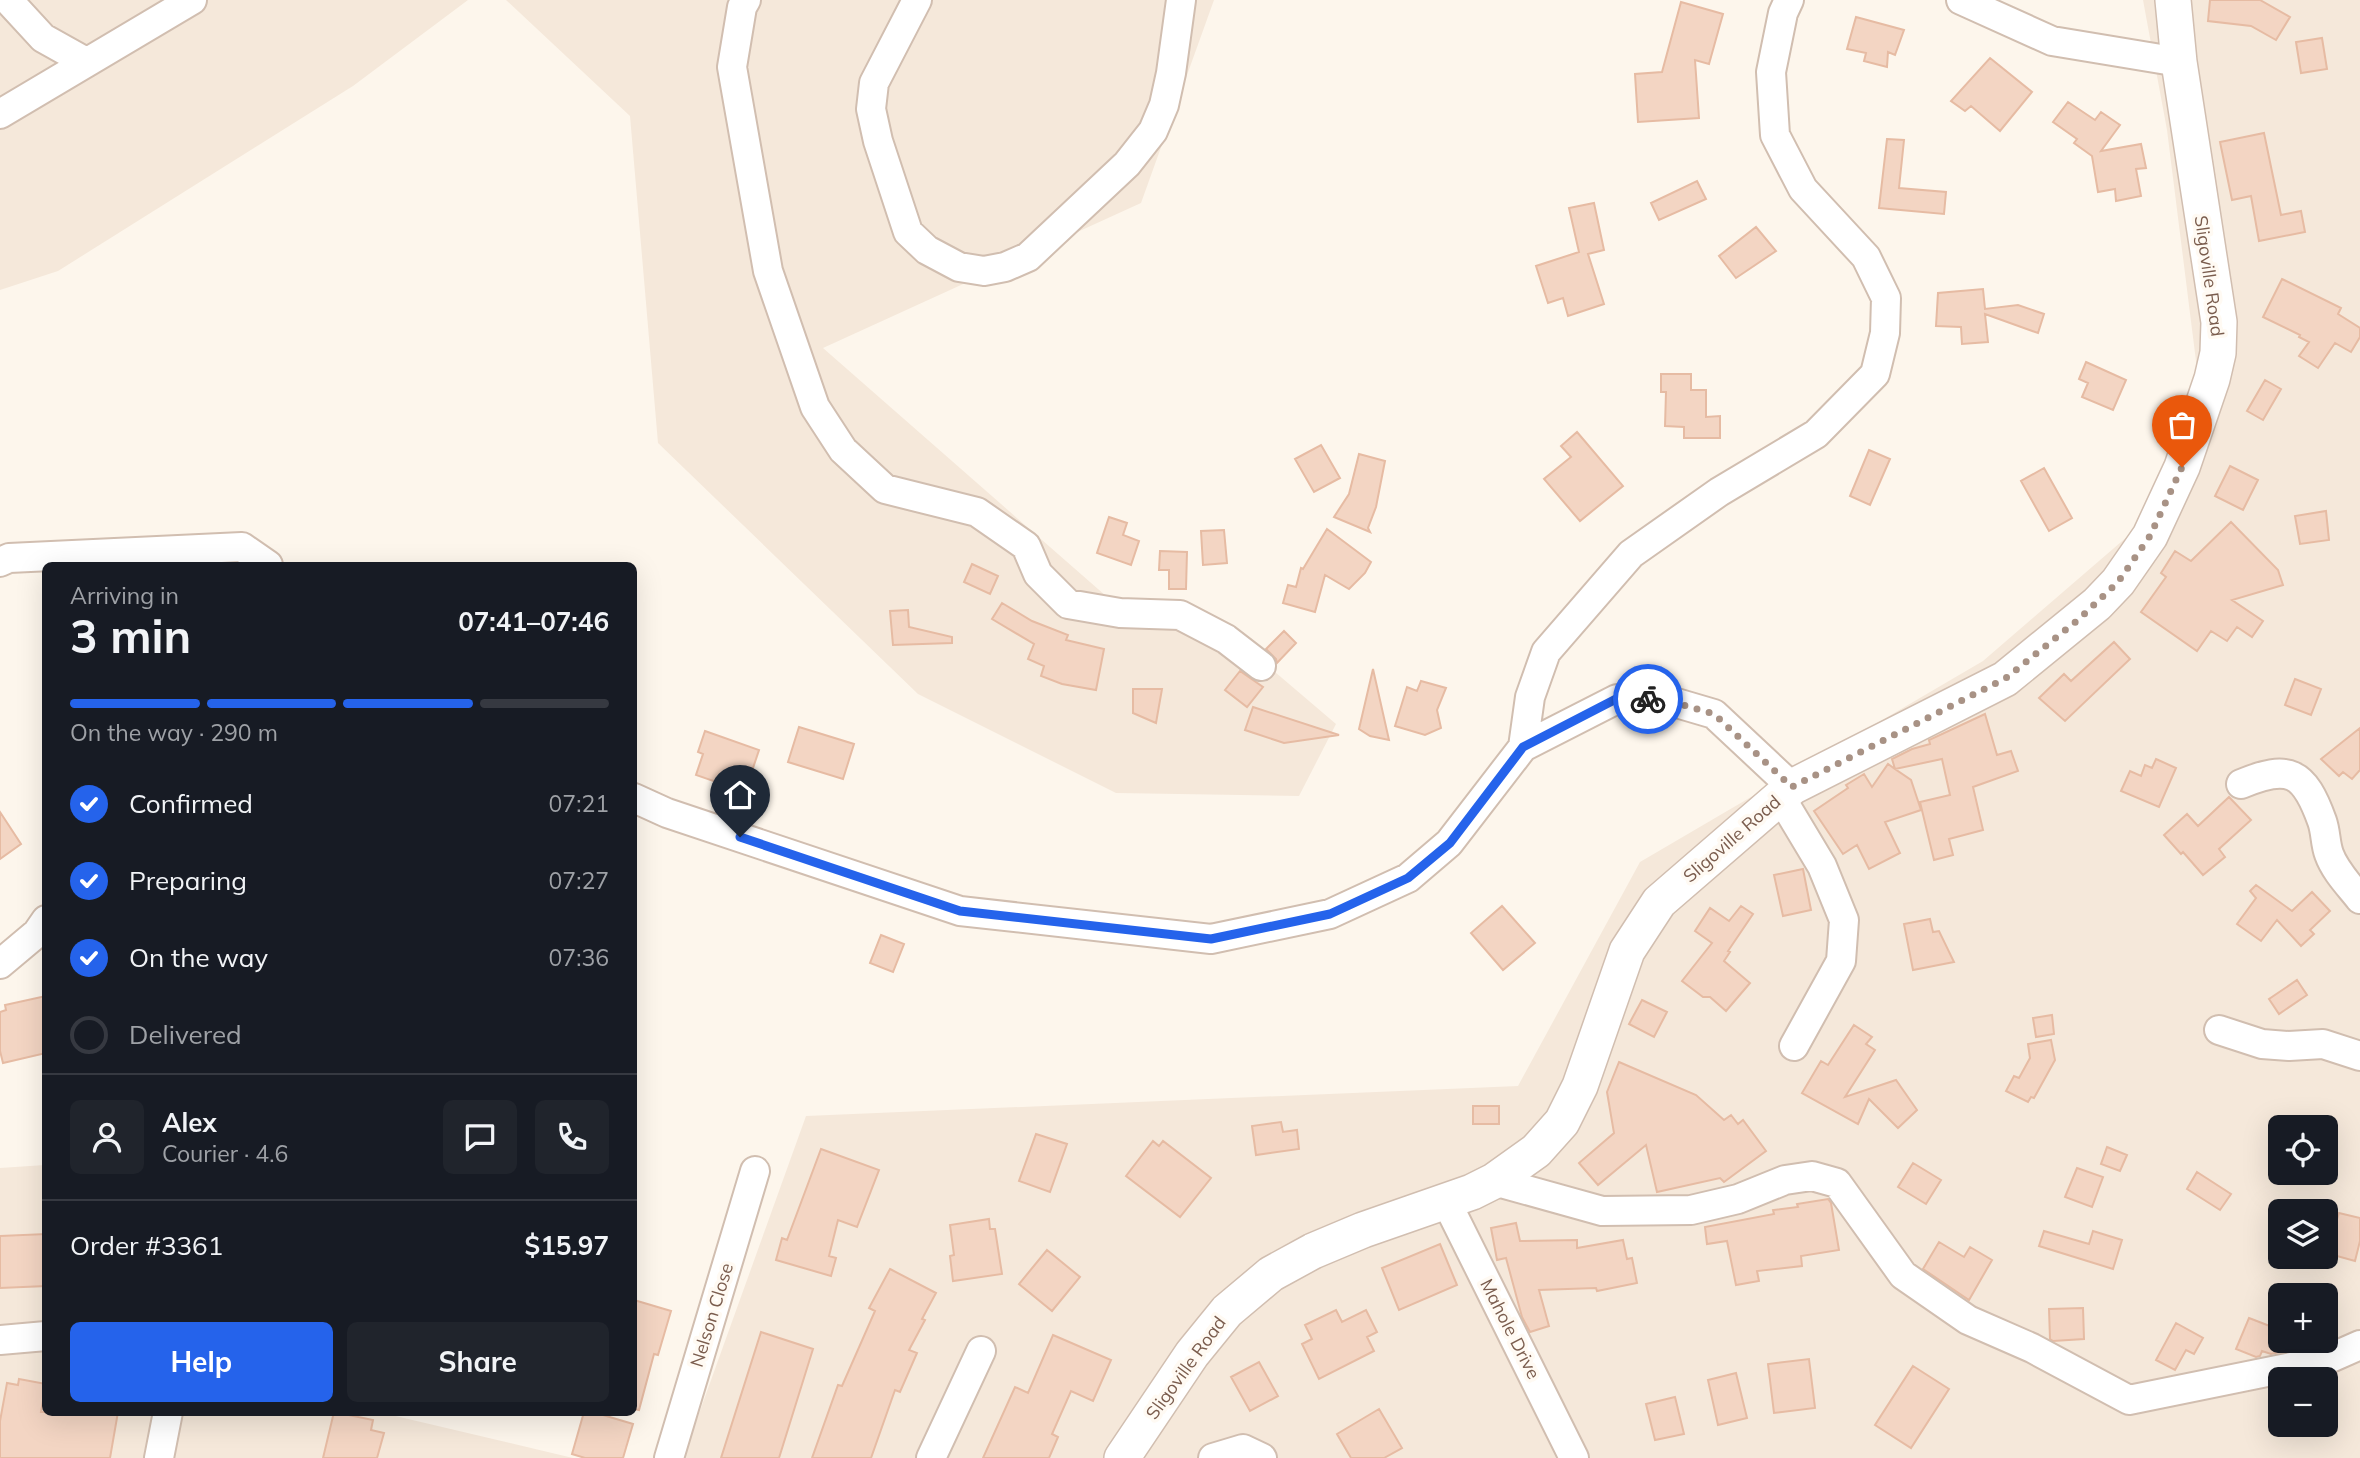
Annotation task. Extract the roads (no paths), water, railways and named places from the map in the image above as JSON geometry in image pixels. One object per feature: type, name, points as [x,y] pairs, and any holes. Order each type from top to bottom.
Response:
[{"type":"street","points":[[8,0],[43,38],[86,62]]},
{"type":"street","points":[[0,114],[192,0]]},
{"type":"street","points":[[746,0],[742,7],[732,67],[768,271],[815,407],[843,450],[885,489],[977,512],[1026,546],[1038,574],[1068,604],[1120,613],[1180,615],[1226,639],[1261,666]]},
{"type":"street","points":[[917,0],[874,83],[871,109],[878,141],[908,232],[927,250],[959,267],[984,271],[1005,267],[1028,257],[1127,164],[1153,131],[1164,105],[1171,73],[1181,0]]},
{"type":"street","points":[[1523,747],[1530,697],[1546,652],[1631,554],[1719,492],[1816,433],[1875,374],[1885,333],[1886,298],[1866,257],[1803,189],[1775,135],[1771,72],[1783,13],[1789,0]]},
{"type":"street","points":[[1961,0],[2052,41],[2179,62]]},
{"type":"street","name":"Sligoville Road","points":[[1122,1458],[1192,1354],[1227,1311],[1271,1274],[1325,1246],[1472,1192],[1494,1181],[1536,1151],[1562,1122],[1580,1086],[1627,951],[1659,902],[1786,792],[2006,678],[2104,597],[2118,582],[2150,536],[2182,467],[2212,379],[2218,353],[2219,322],[2179,62],[2173,0]]},
{"type":"street","points":[[0,562],[9,558],[242,547],[264,562]]},
{"type":"street","points":[[637,799],[667,813],[960,911],[1211,939],[1330,914],[1408,878],[1450,843],[1523,747],[1616,699],[1662,699],[1714,714],[1786,792],[1822,866],[1844,920],[1841,961],[1794,1046]]},
{"type":"street","points":[[2241,784],[2263,775],[2282,772],[2299,779],[2323,823],[2328,852],[2335,867],[2360,899]]},
{"type":"street","points":[[0,964],[42,926]]},
{"type":"street","points":[[2219,1030],[2262,1044],[2323,1044],[2360,1056]]},
{"type":"street","name":"Nelson Close","points":[[669,1458],[755,1171]]},
{"type":"street","points":[[1494,1181],[1602,1211],[1691,1210],[1738,1199],[1785,1180],[1812,1176],[1836,1183],[1903,1275],[1968,1320],[2032,1348],[2129,1400],[2326,1360],[2360,1345]]},
{"type":"street","name":"Mahole Drive","points":[[1446,1201],[1574,1458]]},
{"type":"street","points":[[0,1340],[42,1336]]},
{"type":"street","points":[[931,1458],[981,1351]]},
{"type":"street","points":[[159,1458],[166,1416]]},
{"type":"street","points":[[1213,1458],[1243,1449],[1262,1458]]}]
